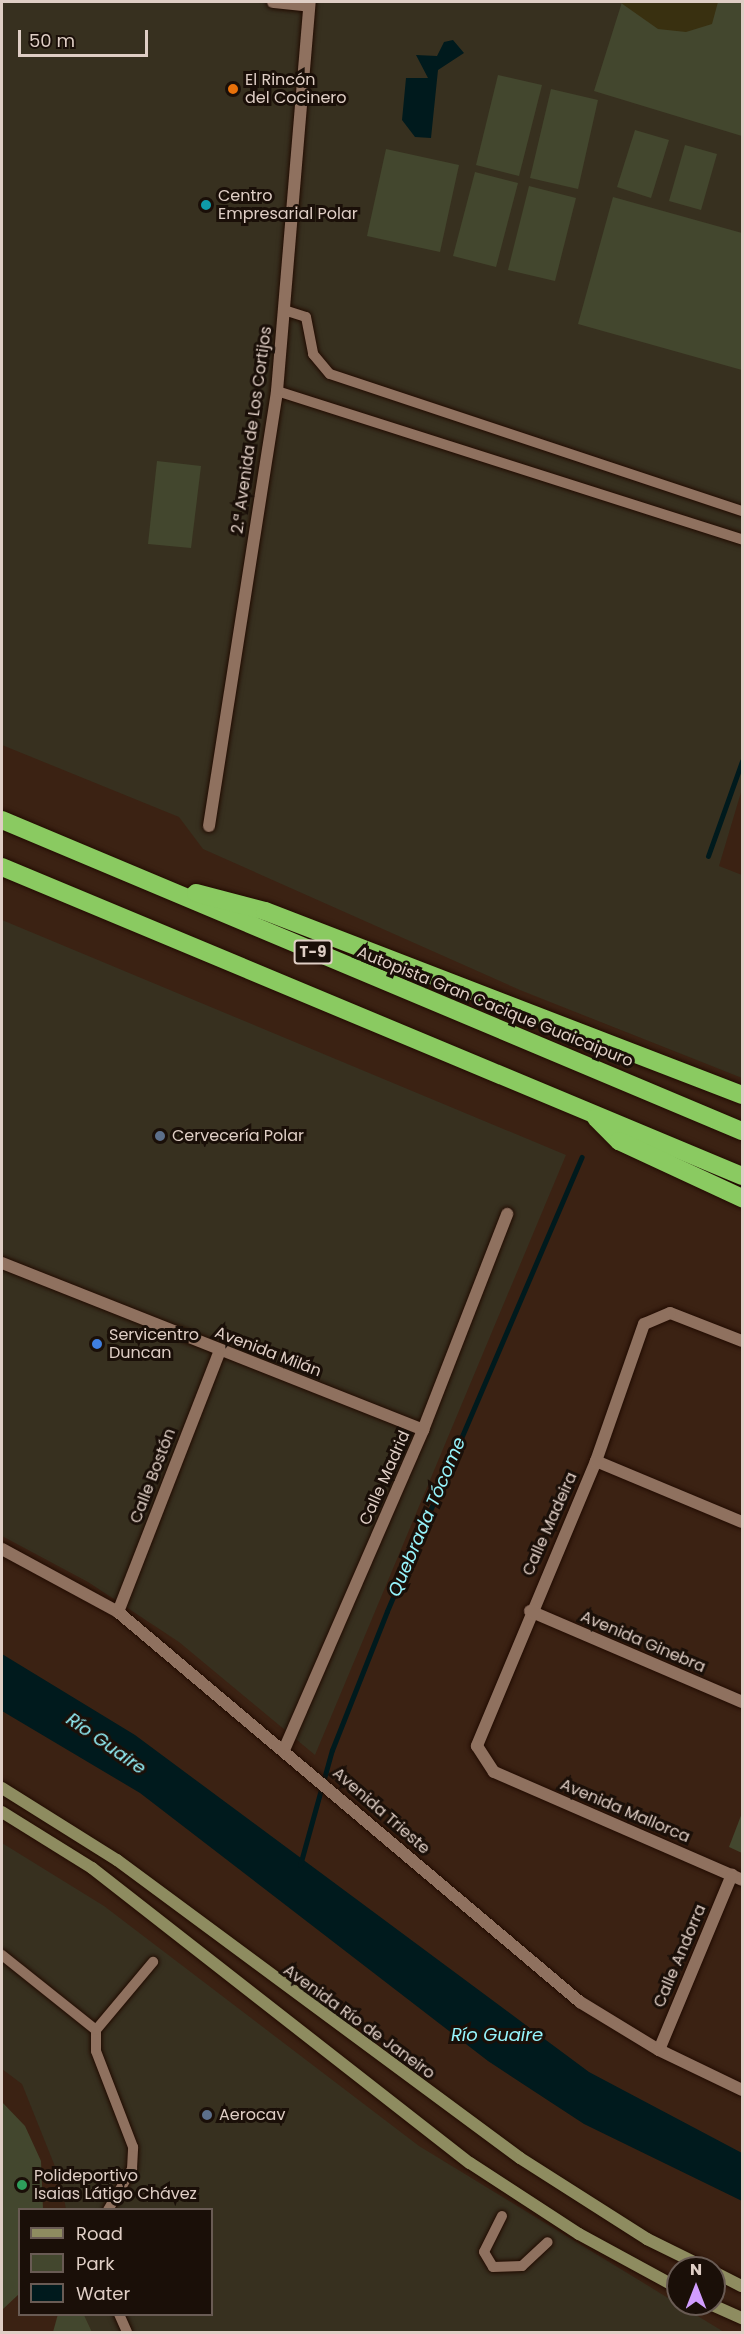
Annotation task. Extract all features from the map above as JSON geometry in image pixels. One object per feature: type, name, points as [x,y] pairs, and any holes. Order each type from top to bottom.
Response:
[{"type":"highway","name":"Autopista Gran Cacique Guaicaipuro","points":[[2,820],[121,872],[742,1131]]},
{"type":"highway","points":[[2,867],[742,1176]]},
{"type":"highway","points":[[121,872],[265,911],[742,1095]]},
{"type":"highway","points":[[588,1110],[619,1141],[742,1198]]},
{"type":"street","points":[[273,2],[310,4]]},
{"type":"street","name":"2.ª Avenida de Los Cortijos","points":[[209,826],[277,391],[310,4]]},
{"type":"street","name":"Calle Madrid","points":[[284,1750],[423,1430],[507,1214]]},
{"type":"street","name":"Avenida Milán","points":[[2,1263],[220,1352],[423,1430]]},
{"type":"street","name":"Calle Madeira","points":[[494,1772],[480,1755],[478,1737],[596,1461],[644,1324],[656,1315],[686,1316],[742,1341]]},
{"type":"street","name":"Calle Bostón","points":[[117,1612],[220,1352]]},
{"type":"street","points":[[596,1461],[742,1522]]},
{"type":"street","name":"Avenida Trieste","points":[[2,1549],[117,1612],[284,1750],[580,2002],[658,2050],[742,2090]]},
{"type":"street","name":"Avenida Ginebra","points":[[530,1611],[742,1702]]},
{"type":"street","name":"Avenida Mallorca","points":[[494,1772],[737,1877]]},
{"type":"street","name":"Avenida Río de Janeiro","points":[[2,1788],[117,1860],[520,2158],[647,2239],[682,2256]]},
{"type":"street","points":[[2,1812],[92,1868],[470,2163],[579,2234],[666,2281]]},
{"type":"street","name":"Calle Andorra","points":[[658,2050],[737,1877]]},
{"type":"street","points":[[726,2278],[742,2286]]},
{"type":"street","points":[[726,2311],[742,2318]]},
{"type":"lane","points":[[284,310],[306,317],[313,354],[330,374],[742,511]]},
{"type":"lane","points":[[277,391],[742,539]]},
{"type":"lane","points":[[2,1955],[96,2030]]},
{"type":"lane","points":[[109,2208],[132,2169],[134,2147],[96,2051],[96,2030],[153,1962]]},
{"type":"lane","points":[[502,2216],[484,2252],[493,2267],[522,2266],[548,2242]]},
{"type":"lane","points":[[120,2316],[127,2332]]},
{"type":"shaded area","points":[[2,2],[742,2],[742,789],[719,866],[742,875],[742,1078],[520,990],[203,849],[179,817],[2,745]]},
{"type":"shaded area","points":[[2,920],[566,1155],[315,1755],[179,1642],[88,1582],[2,1536]]},
{"type":"shaded area","name":"Aerocav","points":[[2,1843],[104,1906],[419,2146],[666,2297],[666,2316],[698,2316],[724,2332],[92,2332],[84,2316],[213,2316],[213,2208],[66,2208],[60,2179],[22,2084],[2,2069]]},
{"type":"green space","points":[[622,2],[742,2],[742,136],[594,91]]},
{"type":"green space","points":[[498,75],[542,85],[519,176],[476,165]]},
{"type":"green space","points":[[551,89],[598,100],[578,189],[530,178]]},
{"type":"green space","points":[[635,130],[669,140],[651,198],[617,187]]},
{"type":"green space","points":[[685,145],[717,154],[701,210],[669,201]]},
{"type":"green space","points":[[386,149],[459,165],[440,252],[367,236]]},
{"type":"green space","points":[[475,172],[518,183],[496,267],[453,256]]},
{"type":"green space","points":[[529,186],[576,198],[555,281],[508,270]]},
{"type":"green space","points":[[613,197],[742,233],[742,370],[578,324]]},
{"type":"green space","points":[[157,461],[201,466],[191,548],[148,544]]},
{"type":"green space","points":[[742,1813],[742,1853],[729,1847]]},
{"type":"green space","name":"Polideportivo Isaias Látigo Chávez","points":[[2,2102],[25,2126],[41,2161],[43,2208],[18,2208],[18,2295],[2,2310]]},
{"type":"green space","points":[[57,2316],[84,2316],[92,2332],[53,2332]]},
{"type":"sand","points":[[718,2],[712,24],[686,32],[658,29],[621,3]]},
{"type":"water","points":[[453,40],[464,53],[438,70],[431,138],[415,137],[402,120],[406,78],[428,78],[416,55],[437,56],[444,42]]},
{"type":"water","name":"Río Guaire","points":[[2,1654],[135,1735],[589,2072],[742,2153],[742,2201],[584,2124],[488,2061],[140,1793],[2,1711]]},
{"type":"waterway","name":"Quebrada Tócome","points":[[708,856],[742,761]]},
{"type":"waterway","name":"Quebrada Tócome","points":[[300,1865],[332,1750],[387,1611],[582,1157]]},
{"type":"place","name":"El Rincón del Cocinero","points":[[233,89]]},
{"type":"place","name":"Centro Empresarial Polar","points":[[206,205]]},
{"type":"place","name":"Cervecería Polar","points":[[160,1136]]},
{"type":"place","name":"Servicentro Duncan","points":[[97,1344]]},
{"type":"place","name":"Aerocav","points":[[207,2115]]},
{"type":"place","name":"Polideportivo Isaias Látigo Chávez","points":[[22,2185]]}]
